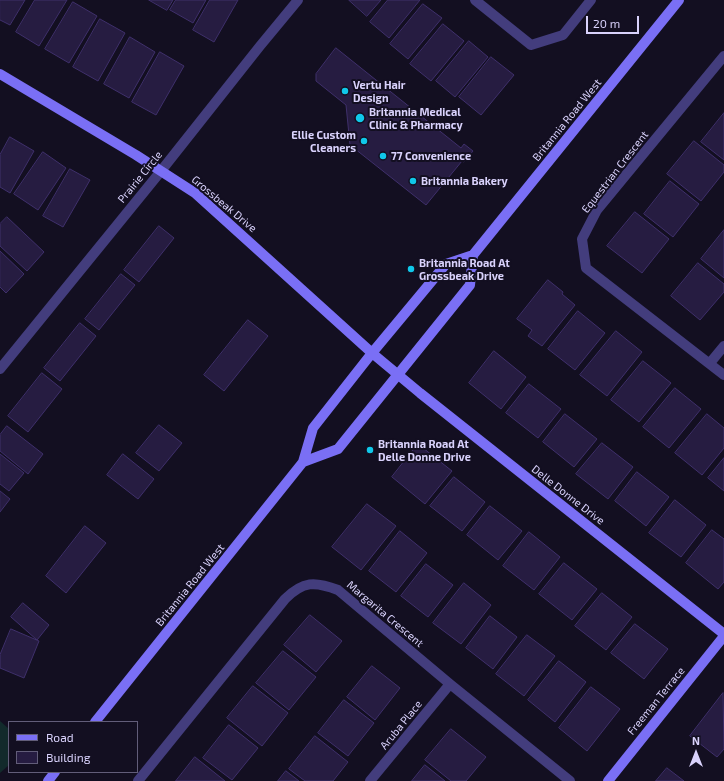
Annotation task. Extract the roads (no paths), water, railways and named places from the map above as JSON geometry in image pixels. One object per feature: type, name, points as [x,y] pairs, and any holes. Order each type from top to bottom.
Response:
[{"type":"main road","name":"Britannia Road West","points":[[96,721],[304,462],[313,428],[372,353],[446,264],[473,255],[679,0]]},
{"type":"main road","name":"Grossbeak Drive","points":[[0,74],[195,193],[397,374]]},
{"type":"main road","points":[[304,462],[338,449],[470,285],[473,255]]},
{"type":"main road","name":"Delle Donne Drive","points":[[397,374],[724,635]]},
{"type":"main road","name":"Freeman Terrace","points":[[608,781],[724,635]]},
{"type":"main road","points":[[48,781],[54,773]]},
{"type":"street","name":"Prairie Circle","points":[[0,368],[298,0]]},
{"type":"street","points":[[475,0],[531,45],[564,35],[591,0]]},
{"type":"street","name":"Equestrian Crescent","points":[[724,56],[597,210],[582,239],[586,268],[724,375]]},
{"type":"street","points":[[710,363],[724,346]]},
{"type":"street","name":"Margarita Crescent","points":[[138,781],[285,599],[290,594],[309,584],[321,584],[338,590],[450,684],[570,781]]},
{"type":"street","name":"Aruba Place","points":[[370,781],[450,684]]},
{"type":"place","name":"Vertu Hair Design","points":[[345,91]]},
{"type":"place","name":"Britannia Medical Clinic & Pharmacy","points":[[360,118]]},
{"type":"place","name":"Ellie Custom Cleaners","points":[[364,141]]},
{"type":"place","name":"77 Convenience","points":[[383,156]]},
{"type":"place","name":"Britannia Bakery","points":[[413,181]]},
{"type":"place","name":"Britannia Road At Grossbeak Drive","points":[[411,269]]},
{"type":"place","name":"Britannia Road At Delle Donne Drive","points":[[370,450]]}]
